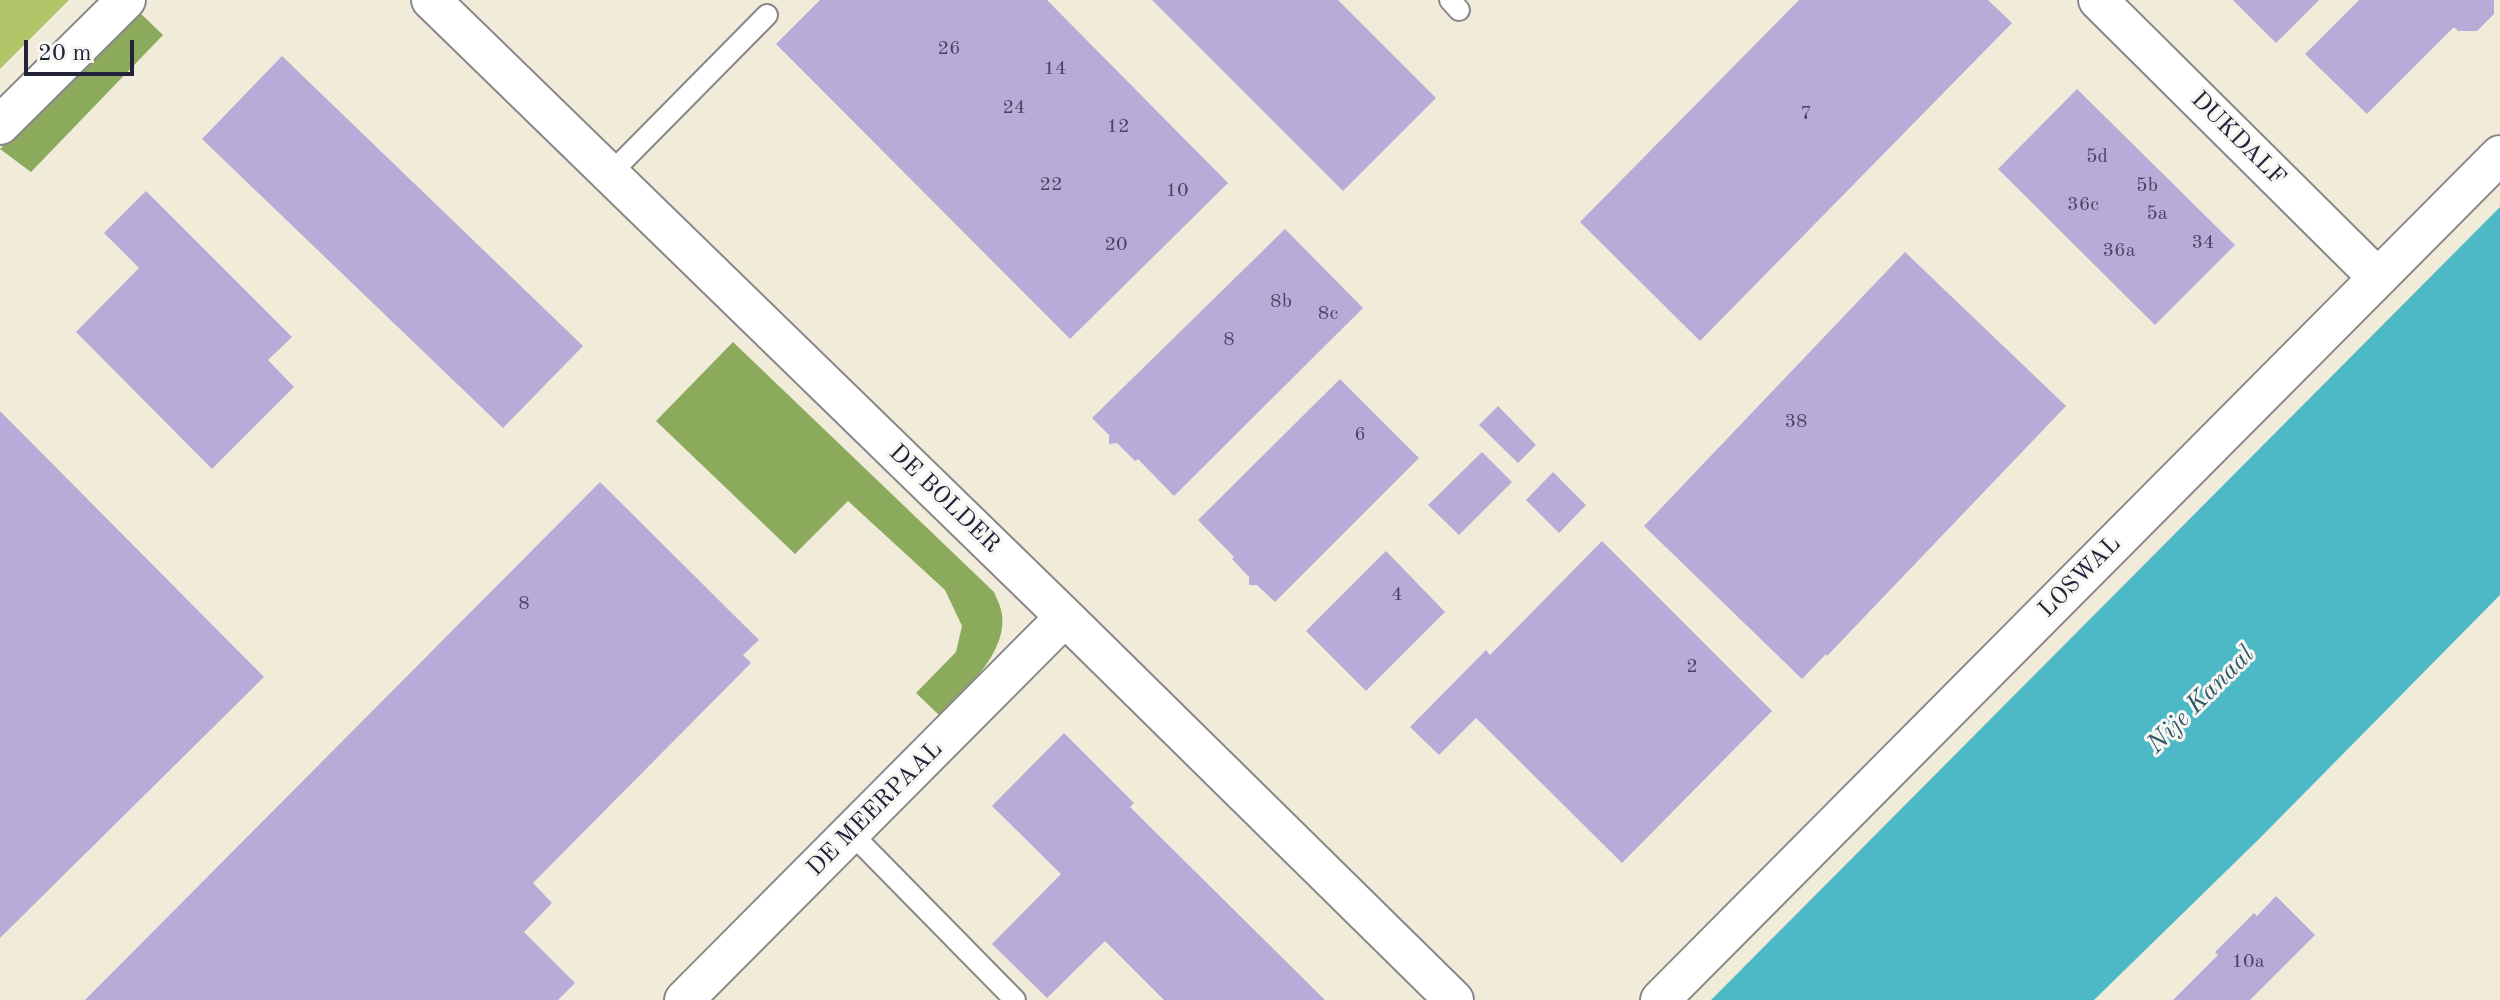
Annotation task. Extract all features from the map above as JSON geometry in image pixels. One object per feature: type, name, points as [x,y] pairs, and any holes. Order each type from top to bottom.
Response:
[{"type":"street","points":[[0,125],[126,0]]},
{"type":"street","name":"DE BOLDER","points":[[431,0],[1454,1000]]},
{"type":"street","name":"DUKDALF","points":[[2098,0],[2377,277]]},
{"type":"street","name":"LOSWAL","points":[[1660,1000],[2500,155]]},
{"type":"street","name":"DE MEERPAAL","points":[[684,1000],[1065,617]]},
{"type":"lane","points":[[610,174],[767,15]]},
{"type":"lane","points":[[851,833],[1015,1000]]},
{"type":"green space","points":[[0,0],[69,0],[0,69]]},
{"type":"green space","points":[[139,12],[163,35],[31,172],[0,149]]},
{"type":"green space","points":[[733,342],[994,592],[1001,610],[999,640],[983,669],[940,716],[916,693],[956,652],[962,626],[945,590],[848,501],[795,554],[656,421]]},
{"type":"water","name":"Nije Kanaal","points":[[2500,207],[2500,595],[2258,840],[2094,1000],[1711,1000]]},
{"type":"building","points":[[820,0],[1047,0],[1228,183],[1070,339],[776,44]]},
{"type":"building","points":[[1152,0],[1338,0],[1436,98],[1343,191]]},
{"type":"building","points":[[1799,0],[1988,0],[2012,23],[1700,341],[1580,222]]},
{"type":"building","points":[[2233,0],[2319,0],[2276,43]]},
{"type":"building","points":[[2359,0],[2494,0],[2494,14],[2477,31],[2458,31],[2454,27],[2367,114],[2305,54]]},
{"type":"building","points":[[282,56],[583,346],[503,428],[202,139]]},
{"type":"building","points":[[2077,89],[2235,245],[2155,325],[1998,169]]},
{"type":"building","points":[[146,191],[292,337],[268,360],[294,387],[212,469],[76,332],[139,268],[104,233]]},
{"type":"building","points":[[1285,229],[1363,308],[1174,496],[1138,459],[1135,461],[1117,443],[1109,444],[1109,435],[1092,418]]},
{"type":"building","points":[[1905,252],[2066,406],[1802,679],[1644,526]]},
{"type":"building","points":[[1340,379],[1419,458],[1275,602],[1257,585],[1249,585],[1249,577],[1232,559],[1234,557],[1198,520]]},
{"type":"building","points":[[1498,406],[1536,445],[1518,463],[1479,425]]},
{"type":"building","points":[[0,411],[264,677],[0,938]]},
{"type":"building","points":[[1482,452],[1512,482],[1459,535],[1428,505]]},
{"type":"building","points":[[1553,472],[1586,505],[1559,533],[1526,500]]},
{"type":"building","points":[[600,482],[759,640],[743,655],[751,663],[533,883],[552,903],[524,932],[575,983],[558,1000],[85,1000]]},
{"type":"building","points":[[1602,541],[1772,711],[1622,863],[1476,718],[1439,755],[1410,727],[1486,650],[1490,655]]},
{"type":"building","points":[[1386,551],[1445,612],[1366,691],[1306,631]]},
{"type":"building","points":[[1064,733],[1134,803],[1130,807],[1325,1000],[1164,1000],[1105,941],[1047,998],[992,944],[1061,874],[992,806]]},
{"type":"building","points":[[2276,896],[2315,935],[2250,1000],[2173,1000],[2218,955],[2215,952]]}]
